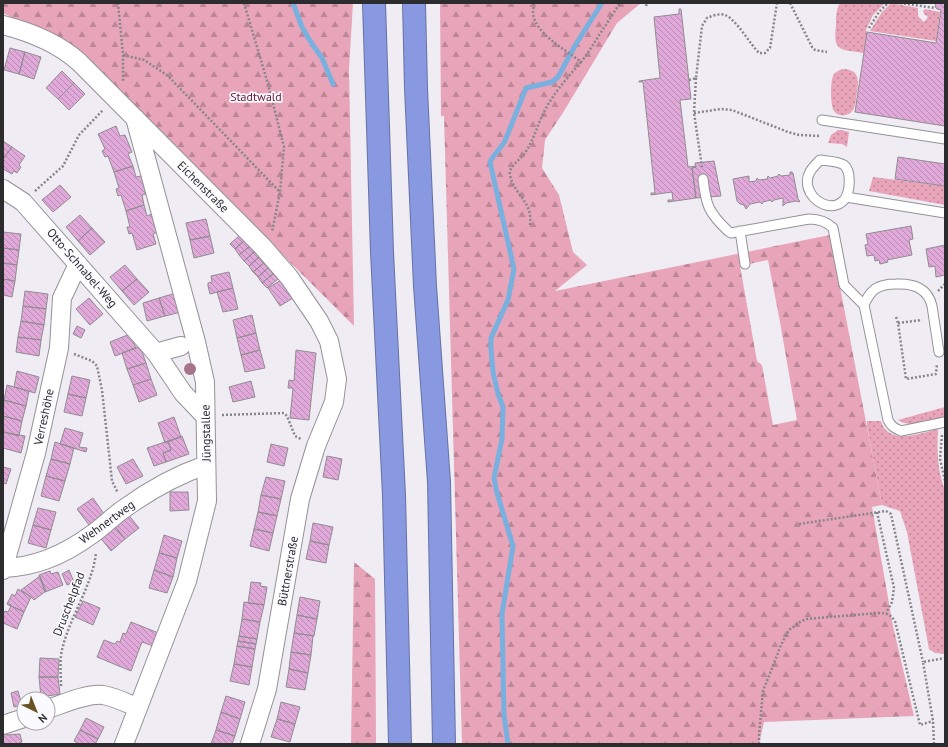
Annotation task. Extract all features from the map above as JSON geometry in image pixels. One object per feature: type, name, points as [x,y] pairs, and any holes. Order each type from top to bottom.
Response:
[{"type":"highway","points":[[374,3],[381,229],[394,495],[400,744]]},
{"type":"highway","points":[[414,3],[416,88],[425,286],[439,482],[444,744]]},
{"type":"street","name":"Eichenstraße","points":[[3,25],[60,47],[79,62],[262,246],[290,277],[306,300],[329,341],[337,379],[334,402]]},
{"type":"street","name":"Jüngstallee","points":[[124,744],[187,581],[207,501],[205,382],[196,342],[134,117]]},
{"type":"street","name":"Otto-Schnabel-Weg","points":[[3,189],[23,202],[156,352],[183,393],[205,416]]},
{"type":"street","name":"Verreshöhe","points":[[3,569],[36,453],[59,348],[62,298],[78,264]]},
{"type":"street","points":[[156,352],[181,346]]},
{"type":"street","name":"Büttnerstraße","points":[[250,744],[267,689],[300,499],[316,446],[334,402]]},
{"type":"street","name":"Wehnertweg","points":[[3,569],[21,568],[41,562],[66,551],[91,535],[125,508],[156,488],[188,471],[206,465]]},
{"type":"street","points":[[56,707],[90,696],[102,695],[116,698],[138,708]]},
{"type":"street","points":[[3,725],[16,721]]},
{"type":"lane","points":[[822,120],[945,139]]},
{"type":"lane","points":[[820,160],[839,163],[847,169],[850,178],[846,197],[837,204],[827,205],[822,204],[812,196],[808,188],[808,177],[812,168],[820,160]]},
{"type":"lane","points":[[703,179],[707,204],[710,211],[728,232],[731,233],[809,219],[817,219],[827,223],[833,228],[844,284],[864,305],[890,425],[901,431],[944,422]]},
{"type":"lane","points":[[846,197],[945,213]]},
{"type":"lane","points":[[740,231],[745,264]]},
{"type":"lane","points":[[864,305],[869,295],[876,288],[887,284],[902,283],[915,285],[923,290],[930,298],[939,352]]},
{"type":"path","points":[[23,202],[63,166],[79,135],[120,92],[123,82],[123,55],[118,3]]},
{"type":"path","points":[[244,3],[268,84],[284,147],[280,192],[271,237],[262,246]]},
{"type":"path","points":[[534,3],[533,13],[537,24],[543,33],[581,62]]},
{"type":"path","points":[[530,225],[531,217],[529,210],[512,181],[509,174],[510,170],[524,155],[550,102],[561,85],[588,54],[620,3]]},
{"type":"path","points":[[703,179],[694,112],[702,26],[707,18],[714,15],[725,15],[736,24],[759,53],[765,53],[770,48],[777,3]]},
{"type":"path","points":[[790,3],[812,47],[815,50],[827,52]]},
{"type":"path","points":[[868,28],[888,3]]},
{"type":"path","points":[[900,3],[935,8]]},
{"type":"path","points":[[123,55],[144,60],[166,75],[280,192]]},
{"type":"path","points":[[688,80],[696,78]]},
{"type":"path","points":[[694,112],[721,109],[732,110],[782,130],[799,135],[821,136]]},
{"type":"path","points":[[896,317],[906,379],[936,374],[938,362]]},
{"type":"path","points":[[898,323],[934,318]]},
{"type":"path","points":[[59,348],[92,361],[97,366],[102,390],[112,481],[125,508]]},
{"type":"path","points":[[205,416],[284,413],[287,416],[295,436],[316,446]]},
{"type":"path","points":[[944,422],[940,459],[945,481]]},
{"type":"path","points":[[799,524],[886,511],[893,517],[923,662],[933,721],[934,744]]},
{"type":"path","points":[[877,512],[894,588],[892,602],[886,613]]},
{"type":"path","name":"Druschelpfad","points":[[56,701],[61,673],[62,648],[95,560],[96,547],[91,535]]},
{"type":"path","points":[[759,744],[763,691],[781,645],[789,630],[806,619],[854,614],[886,613],[891,616],[895,621],[920,724],[933,721]]},
{"type":"path","points":[[923,662],[945,658]]},
{"type":"green space","name":"Stadtwald","points":[[3,3],[353,3],[349,69],[354,326],[74,47],[3,13]]},
{"type":"green space","points":[[440,3],[641,3],[617,23],[545,140],[542,168],[559,195],[573,252],[587,265],[555,291],[830,235],[882,505],[872,507],[893,626],[914,716],[764,722],[759,744],[462,744],[444,116],[441,116]],"holes":[[[768,260],[797,420],[773,425],[762,365],[757,361],[740,266]]]},
{"type":"green space","points":[[840,3],[885,3],[873,15],[866,30],[864,53],[843,50],[837,45],[835,34],[836,16]]},
{"type":"green space","points":[[891,3],[918,8],[918,16],[924,22],[928,17],[924,14],[923,11],[925,9],[940,12],[936,41],[870,31],[882,12]]},
{"type":"green space","points":[[842,69],[848,69],[855,73],[858,83],[854,108],[848,114],[839,115],[834,111],[831,92],[834,74]]},
{"type":"green space","points":[[838,130],[849,132],[847,147],[842,144],[828,143],[831,135]]},
{"type":"green space","points":[[873,177],[945,186],[945,205],[869,191]]},
{"type":"green space","points":[[945,407],[945,417],[927,422],[909,424],[898,420]]},
{"type":"green space","points":[[867,421],[881,421],[885,429],[898,436],[914,435],[938,429],[938,460],[940,475],[945,490],[945,654],[935,653],[929,649],[907,532],[900,511],[882,505]]},
{"type":"green space","points":[[354,562],[375,579],[376,744],[351,744]]},
{"type":"building","points":[[936,3],[945,3],[945,126],[855,112],[867,32],[936,43],[941,10],[935,7]]},
{"type":"building","points":[[679,9],[681,9],[691,99],[680,100],[688,167],[696,166],[692,168],[696,198],[668,202],[668,200],[673,200],[672,192],[651,195],[651,193],[655,193],[643,82],[639,81],[660,78],[654,17],[679,14]]},
{"type":"building","points":[[10,48],[25,52],[19,74],[4,70]]},
{"type":"building","points":[[25,52],[41,57],[34,79],[19,74]]},
{"type":"building","points":[[62,71],[74,83],[58,99],[46,88]]},
{"type":"building","points":[[74,83],[85,94],[69,110],[58,99]]},
{"type":"building","points":[[116,126],[120,136],[125,135],[132,152],[128,154],[133,166],[114,172],[108,156],[105,157],[102,151],[105,149],[98,134]]},
{"type":"building","points":[[3,141],[12,147],[3,159]]},
{"type":"building","points":[[12,147],[25,156],[19,165],[21,167],[17,173],[14,171],[12,174],[3,169],[3,159]]},
{"type":"building","points":[[898,157],[945,164],[945,186],[895,179]]},
{"type":"building","points":[[714,161],[721,196],[696,198],[692,168],[696,167],[695,163]]},
{"type":"building","points":[[133,166],[136,177],[141,176],[146,194],[142,195],[144,205],[126,211],[121,195],[118,196],[116,189],[119,188],[114,172]]},
{"type":"building","points":[[790,172],[793,173],[799,202],[796,201],[786,203],[783,206],[783,198],[772,202],[771,200],[763,202],[762,204],[760,202],[750,204],[746,209],[744,205],[737,201],[733,179],[749,176],[749,182],[756,181],[757,178],[759,180],[767,179],[768,176],[770,178],[778,176],[779,174],[781,176],[790,175]]},
{"type":"building","points":[[60,185],[71,197],[53,212],[42,200]]},
{"type":"building","points":[[144,205],[147,216],[152,214],[157,232],[153,234],[156,244],[137,250],[132,233],[129,234],[127,227],[130,227],[126,211]]},
{"type":"building","points":[[80,215],[92,228],[78,241],[66,227]]},
{"type":"building","points":[[206,219],[210,236],[190,240],[186,223]]},
{"type":"building","points":[[911,226],[913,239],[909,240],[912,255],[887,260],[888,262],[880,264],[879,260],[875,261],[874,255],[867,256],[865,245],[868,244],[866,234]]},
{"type":"building","points":[[92,228],[105,242],[90,255],[78,241]]},
{"type":"building","points":[[3,232],[21,234],[19,250],[3,248]]},
{"type":"building","points":[[240,235],[245,240],[235,249],[230,244]]},
{"type":"building","points":[[210,236],[214,253],[194,258],[190,240]]},
{"type":"building","points":[[245,240],[250,246],[239,255],[235,249]]},
{"type":"building","points":[[945,245],[945,275],[936,277],[935,266],[929,267],[926,249]]},
{"type":"building","points":[[250,246],[254,252],[244,261],[239,255]]},
{"type":"building","points":[[3,248],[19,250],[17,265],[3,263]]},
{"type":"building","points":[[254,252],[259,257],[249,266],[244,261]]},
{"type":"building","points":[[259,257],[264,263],[253,272],[249,266]]},
{"type":"building","points":[[3,263],[17,265],[15,281],[3,279]]},
{"type":"building","points":[[264,263],[268,268],[258,277],[253,272]]},
{"type":"building","points":[[125,265],[137,279],[122,291],[110,277]]},
{"type":"building","points":[[268,268],[273,274],[262,283],[258,277]]},
{"type":"building","points":[[229,272],[233,288],[210,294],[208,283],[212,282],[211,276]]},
{"type":"building","points":[[273,274],[278,279],[267,288],[262,283]]},
{"type":"building","points":[[3,279],[15,281],[12,297],[3,295]]},
{"type":"building","points":[[137,279],[149,292],[134,305],[122,291]]},
{"type":"building","points":[[281,280],[293,298],[280,306],[268,288]]},
{"type":"building","points":[[233,288],[238,309],[223,312],[217,292]]},
{"type":"building","points":[[25,291],[48,294],[46,309],[23,306]]},
{"type":"building","points":[[176,293],[181,312],[165,316],[159,298]]},
{"type":"building","points":[[89,298],[103,314],[90,325],[76,309]]},
{"type":"building","points":[[159,298],[165,316],[147,321],[143,303]]},
{"type":"building","points":[[23,306],[46,309],[44,325],[21,321]]},
{"type":"building","points":[[252,315],[256,333],[237,338],[233,320]]},
{"type":"building","points":[[21,321],[44,325],[41,340],[18,337]]},
{"type":"building","points":[[77,326],[85,330],[81,338],[73,334]]},
{"type":"building","points":[[256,333],[260,350],[241,355],[237,338]]},
{"type":"building","points":[[130,334],[136,348],[115,356],[110,342]]},
{"type":"building","points":[[18,337],[41,340],[39,356],[16,352]]},
{"type":"building","points":[[140,346],[146,363],[127,369],[122,353]]},
{"type":"building","points":[[260,350],[265,368],[245,372],[241,355]]},
{"type":"building","points":[[296,350],[316,353],[309,420],[290,418],[293,388],[288,388],[289,380],[294,381]]},
{"type":"building","points":[[146,363],[151,379],[133,385],[127,369]]},
{"type":"building","points":[[17,371],[39,377],[35,393],[14,387]]},
{"type":"building","points":[[72,376],[90,380],[86,398],[68,394]]},
{"type":"building","points":[[151,379],[157,395],[139,402],[133,385]]},
{"type":"building","points":[[251,381],[255,397],[233,402],[229,387]]},
{"type":"building","points":[[7,385],[29,391],[26,406],[4,400]]},
{"type":"building","points":[[68,394],[86,398],[82,416],[64,412]]},
{"type":"building","points":[[4,400],[26,406],[22,421],[3,416]]},
{"type":"building","points":[[3,416],[22,421],[19,436],[3,432]]},
{"type":"building","points":[[174,417],[181,437],[165,443],[158,423]]},
{"type":"building","points":[[65,428],[83,433],[79,447],[87,448],[86,452],[60,444]]},
{"type":"building","points":[[3,432],[25,436],[21,453],[3,448]]},
{"type":"building","points":[[182,436],[189,454],[166,462],[163,453],[171,450],[168,441]]},
{"type":"building","points":[[168,441],[171,450],[163,453],[166,462],[154,466],[147,448]]},
{"type":"building","points":[[55,442],[74,448],[70,464],[51,459]]},
{"type":"building","points":[[271,444],[288,448],[284,466],[267,462]]},
{"type":"building","points":[[327,456],[342,459],[338,480],[323,477]]},
{"type":"building","points":[[51,459],[70,464],[65,481],[46,476]]},
{"type":"building","points":[[133,459],[143,476],[126,484],[117,467]]},
{"type":"building","points":[[3,467],[11,469],[6,484],[3,483]]},
{"type":"building","points":[[46,476],[65,481],[59,501],[41,496]]},
{"type":"building","points":[[266,477],[285,481],[281,499],[261,495]]},
{"type":"building","points":[[170,492],[188,492],[189,510],[170,511]]},
{"type":"building","points":[[261,495],[281,499],[277,516],[258,512]]},
{"type":"building","points":[[93,498],[104,514],[89,525],[77,509]]},
{"type":"building","points":[[38,508],[56,512],[51,530],[33,525]]},
{"type":"building","points":[[258,512],[277,516],[273,533],[254,529]]},
{"type":"building","points":[[127,513],[139,528],[125,539],[113,524]]},
{"type":"building","points":[[313,523],[333,527],[329,545],[310,541]]},
{"type":"building","points":[[113,524],[125,539],[111,551],[99,536]]},
{"type":"building","points":[[33,525],[51,530],[46,548],[28,543]]},
{"type":"building","points":[[254,529],[273,533],[269,551],[250,546]]},
{"type":"building","points":[[164,535],[182,541],[177,558],[159,553]]},
{"type":"building","points":[[310,541],[329,545],[326,563],[306,559]]},
{"type":"building","points":[[159,553],[177,558],[173,577],[154,570]]},
{"type":"building","points":[[69,570],[74,582],[67,585],[62,574]]},
{"type":"building","points":[[154,570],[173,577],[167,593],[149,588]]},
{"type":"building","points":[[50,571],[51,574],[58,572],[63,585],[45,592],[39,575]]},
{"type":"building","points":[[40,576],[46,591],[34,600],[21,590]]},
{"type":"building","points":[[251,582],[261,583],[260,586],[267,587],[264,605],[248,603]]},
{"type":"building","points":[[18,589],[31,597],[24,612],[7,604],[12,594],[15,596]]},
{"type":"building","points":[[300,597],[320,601],[317,619],[297,615]]},
{"type":"building","points":[[83,601],[100,608],[93,625],[75,617]]},
{"type":"building","points":[[244,602],[264,605],[260,622],[242,619]]},
{"type":"building","points":[[7,604],[24,612],[17,629],[3,623],[3,614],[5,611],[8,612],[11,606]]},
{"type":"building","points":[[297,615],[317,619],[314,636],[294,633]]},
{"type":"building","points":[[242,619],[260,622],[257,639],[239,636]]},
{"type":"building","points":[[131,622],[161,634],[156,647],[142,642],[131,671],[97,657],[104,640],[115,644],[117,641],[120,642],[123,633],[126,634]]},
{"type":"building","points":[[294,633],[314,636],[311,655],[291,652]]},
{"type":"building","points":[[239,636],[257,639],[256,644],[238,641]]},
{"type":"building","points":[[238,641],[256,644],[255,649],[237,646]]},
{"type":"building","points":[[237,646],[255,649],[252,667],[234,664]]},
{"type":"building","points":[[291,652],[311,655],[308,673],[289,669]]},
{"type":"building","points":[[40,658],[59,659],[58,677],[39,677]]},
{"type":"building","points":[[234,664],[252,667],[249,685],[230,681]]},
{"type":"building","points":[[289,669],[308,673],[305,690],[286,687]]},
{"type":"building","points":[[39,677],[58,677],[60,694],[56,695],[56,691],[40,691]]},
{"type":"building","points":[[16,692],[16,706],[14,707],[11,693]]},
{"type":"building","points":[[226,696],[245,702],[240,719],[221,712]]},
{"type":"building","points":[[281,702],[300,707],[295,724],[277,719]]},
{"type":"building","points":[[221,712],[240,719],[235,736],[216,730]]},
{"type":"building","points":[[86,718],[104,727],[98,739],[80,730]]},
{"type":"building","points":[[277,719],[295,724],[290,742],[271,737]]},
{"type":"building","points":[[80,730],[98,739],[95,744],[80,744],[74,741]]},
{"type":"building","points":[[216,730],[235,736],[232,744],[211,744]]},
{"type":"building","points":[[20,734],[22,742],[17,744],[3,744],[3,735]]},
{"type":"waterway","points":[[293,3],[302,27],[322,58],[333,84]]},
{"type":"waterway","points":[[508,744],[504,715],[502,614],[513,546],[494,478],[502,439],[503,407],[498,394],[493,372],[491,338],[508,300],[514,269],[490,162],[505,141],[526,88],[552,82],[558,77],[576,44],[602,3]]}]
